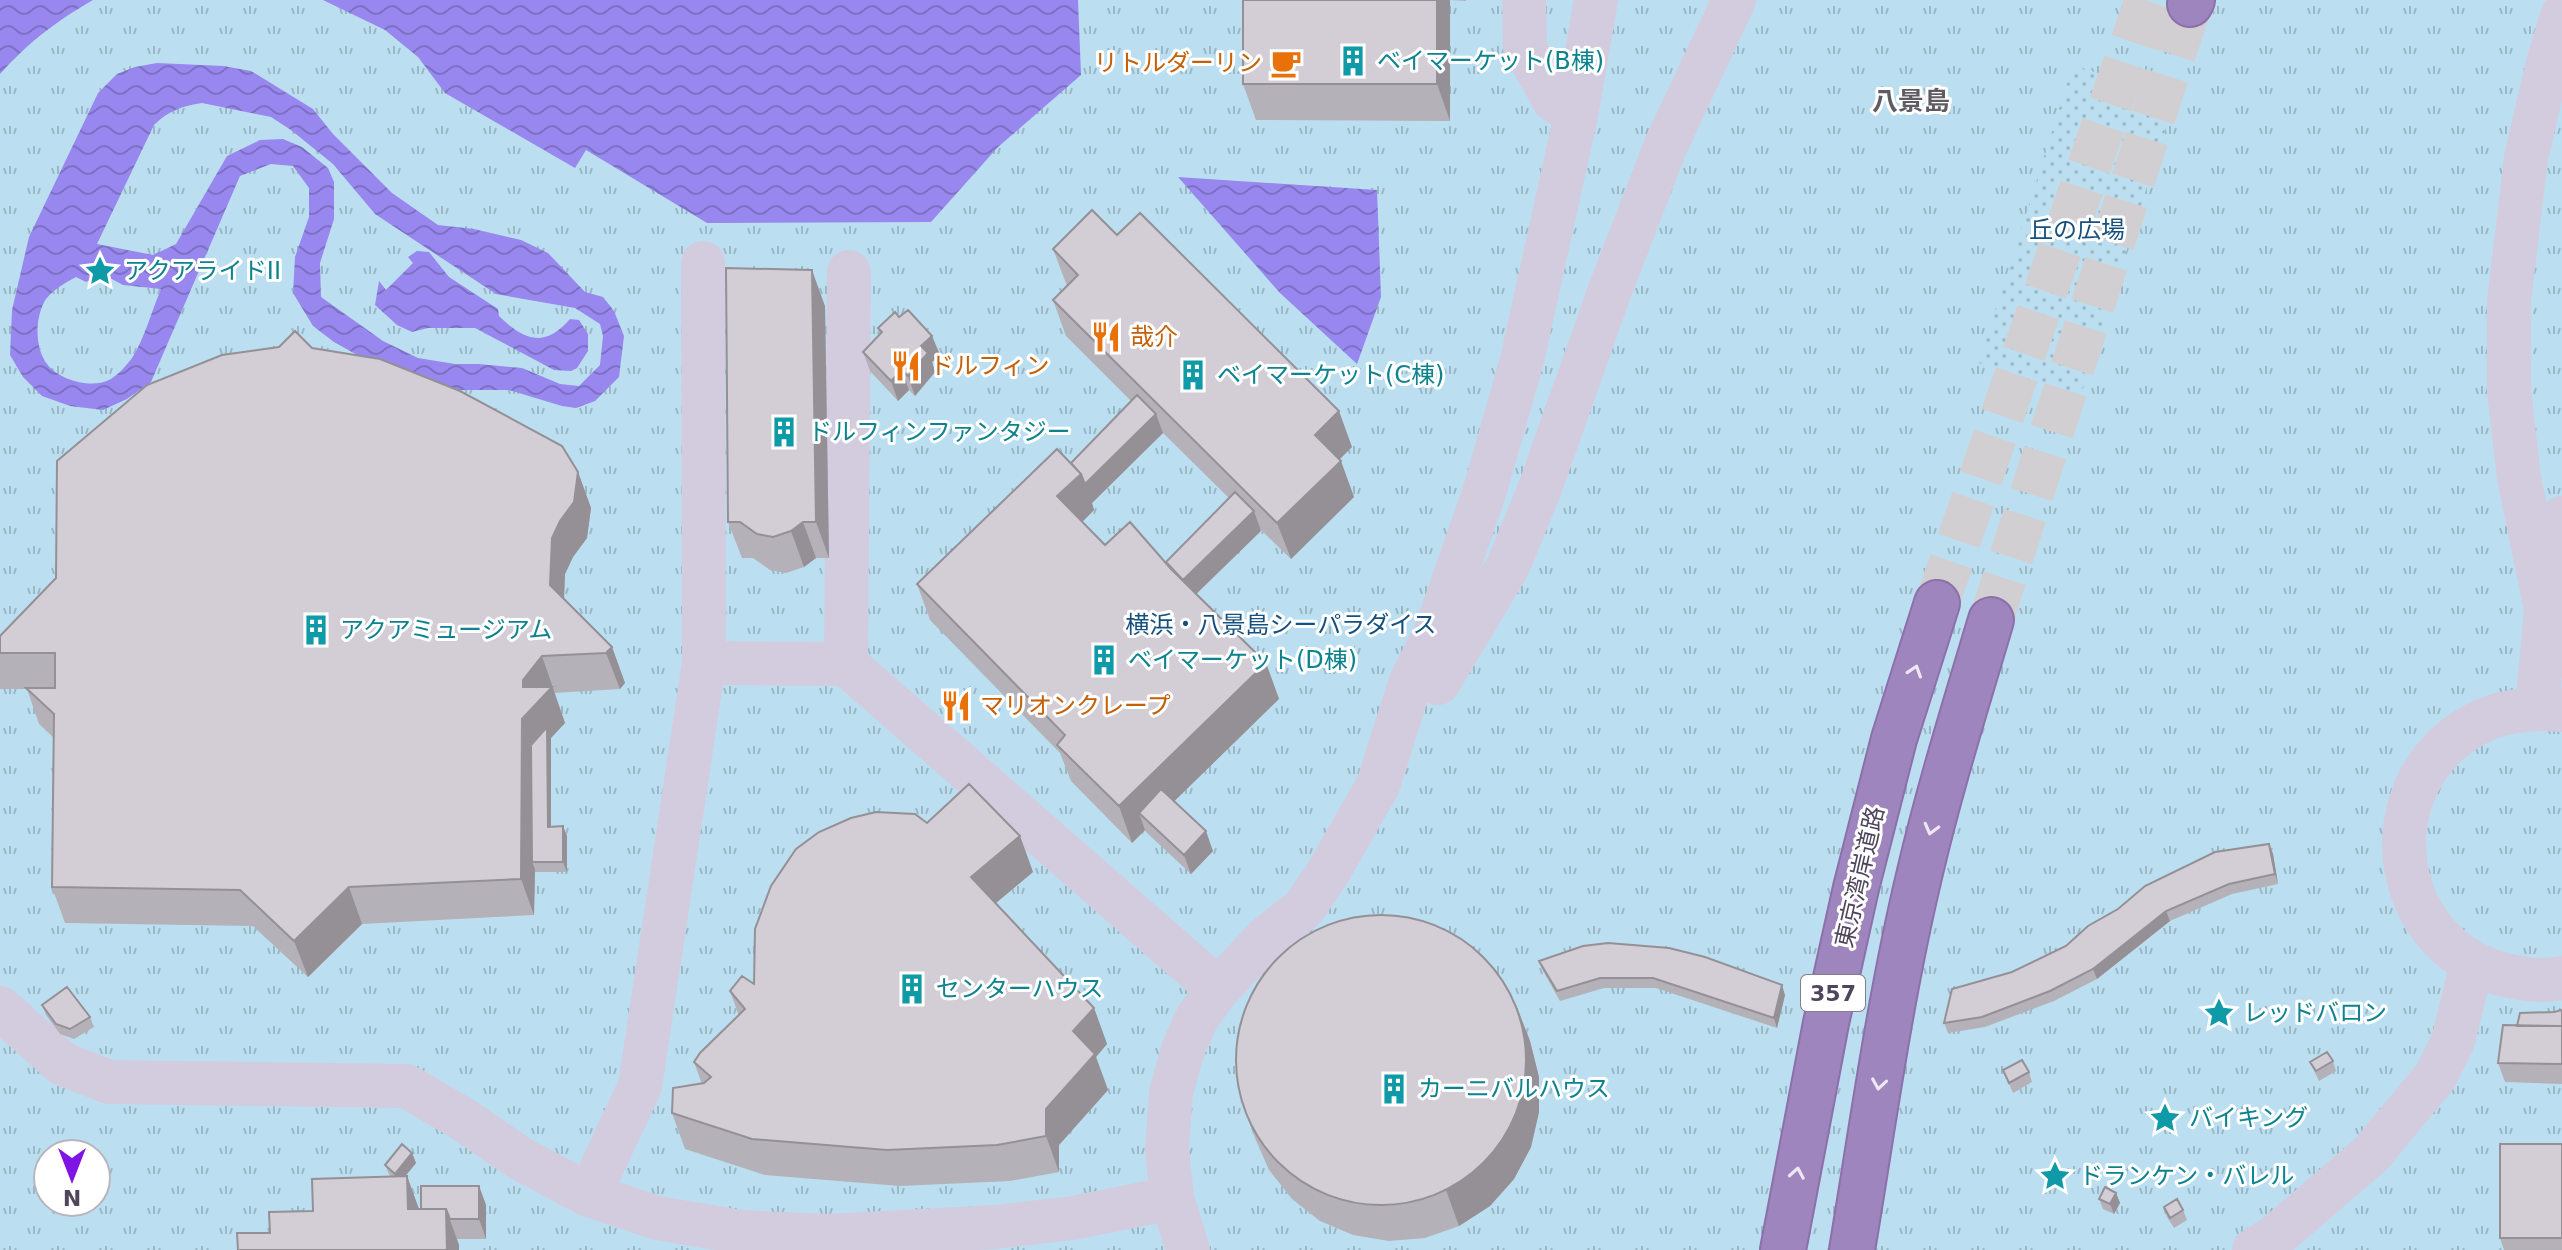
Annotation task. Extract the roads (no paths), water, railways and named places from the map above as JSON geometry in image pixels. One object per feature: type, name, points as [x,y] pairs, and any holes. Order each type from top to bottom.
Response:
[{"type":"highway","name":"東京湾岸道路","points":[[1783,1250],[1829,1008],[1856,888],[1894,739],[1937,603]]},
{"type":"highway","name":"357","points":[[1852,1250],[1884,1053],[1919,874],[1991,620]]},
{"type":"street","points":[[1524,0],[1525,48],[1554,100],[1576,115]]},
{"type":"street","points":[[1378,785],[1411,681],[1435,634],[1485,490],[1522,360],[1576,115],[1596,0]]},
{"type":"street","points":[[1188,1250],[1172,1198],[1167,1148],[1171,1093],[1183,1049],[1197,1018],[1218,989],[1266,938],[1303,909],[1326,876],[1508,566],[1546,474],[1610,290],[1661,158],[1734,0]]},
{"type":"street","points":[[2562,16],[2526,158],[2509,301],[2509,391],[2517,464],[2546,609],[2550,709],[2497,715],[2477,723],[2452,740],[2423,773],[2406,814],[2403,839],[2404,865],[2421,913],[2452,949],[2472,963],[2519,979],[2562,978]]},
{"type":"street","points":[[589,1195],[640,1086],[704,663],[703,263]]},
{"type":"street","points":[[846,664],[849,272]]},
{"type":"street","points":[[2546,609],[2562,518]]},
{"type":"street","points":[[704,663],[846,664],[1218,989]]},
{"type":"street","points":[[2254,1250],[2276,1236],[2371,1154],[2435,1077],[2453,1041],[2472,963]]},
{"type":"street","points":[[0,1008],[63,1064],[109,1082],[406,1086],[461,1118],[521,1159],[589,1195],[657,1218],[740,1232],[827,1236],[996,1227],[1073,1218],[1172,1198]]},
{"type":"water","points":[[0,0],[93,0],[43,33],[0,74]]},
{"type":"water","points":[[323,0],[1078,0],[1081,75],[998,147],[931,222],[707,223],[586,150],[575,168],[445,93],[418,57],[385,30]]},
{"type":"water","points":[[157,63],[223,66],[251,71],[313,109],[333,134],[392,193],[438,225],[474,229],[521,240],[548,253],[585,292],[603,297],[614,311],[624,336],[619,377],[595,401],[576,408],[509,390],[452,390],[384,370],[334,342],[313,326],[293,293],[295,257],[309,217],[309,188],[293,166],[271,164],[240,176],[151,382],[127,399],[103,410],[70,406],[42,396],[23,377],[10,355],[12,310],[29,237],[98,93],[117,74]],"holes":[[[202,103],[271,117],[333,164],[375,214],[496,294],[575,308],[600,324],[603,336],[600,365],[579,386],[560,384],[522,368],[455,364],[418,358],[383,341],[321,297],[320,263],[334,219],[334,182],[328,168],[302,147],[283,139],[260,140],[227,156],[176,244],[153,255],[97,244],[154,125],[176,110]],[[98,276],[108,277],[123,285],[161,289],[130,361],[109,380],[93,384],[67,378],[52,370],[40,349],[38,323],[42,306],[56,289],[76,277],[86,282]]]},
{"type":"water","points":[[1178,177],[1377,190],[1381,297],[1357,364],[1280,293]]},
{"type":"water","points":[[417,251],[429,252],[449,277],[498,309],[499,316],[526,336],[543,337],[561,328],[570,319],[579,320],[588,334],[588,351],[577,368],[571,371],[554,370],[475,328],[428,328],[412,332],[397,325],[375,305],[379,281],[386,290],[413,263],[408,257]]},
{"type":"tunnel","points":[[1937,603],[2147,0]]},
{"type":"tunnel","points":[[1991,620],[2190,4]]},
{"type":"place","name":"ベイマーケット(B棟)","points":[[1353,61]]},
{"type":"place","name":"リトルダーリン","points":[[1286,63]]},
{"type":"place","name":"アクアライドII","points":[[100,271]]},
{"type":"place","name":"哉介","points":[[1106,337]]},
{"type":"place","name":"ドルフィン","points":[[906,366]]},
{"type":"place","name":"ベイマーケット(C棟)","points":[[1193,375]]},
{"type":"place","name":"ドルフィンファンタジー","points":[[784,432]]},
{"type":"place","name":"アクアミュージアム","points":[[316,630]]},
{"type":"place","name":"ベイマーケット(D棟)","points":[[1104,660]]},
{"type":"place","name":"マリオンクレープ","points":[[956,706]]},
{"type":"place","name":"センターハウス","points":[[912,989]]},
{"type":"place","name":"レッドバロン","points":[[2219,1013]]},
{"type":"place","name":"カーニバルハウス","points":[[1394,1089]]},
{"type":"place","name":"バイキング","points":[[2165,1118]]},
{"type":"place","name":"ドランケン・バレル","points":[[2055,1176]]},
{"type":"district","name":"八景島","points":[[1911,101]]},
{"type":"park label","name":"丘の広場","points":[[2077,230]]},
{"type":"park label","name":"横浜・八景島シーパラダイス","points":[[1281,625]]}]
